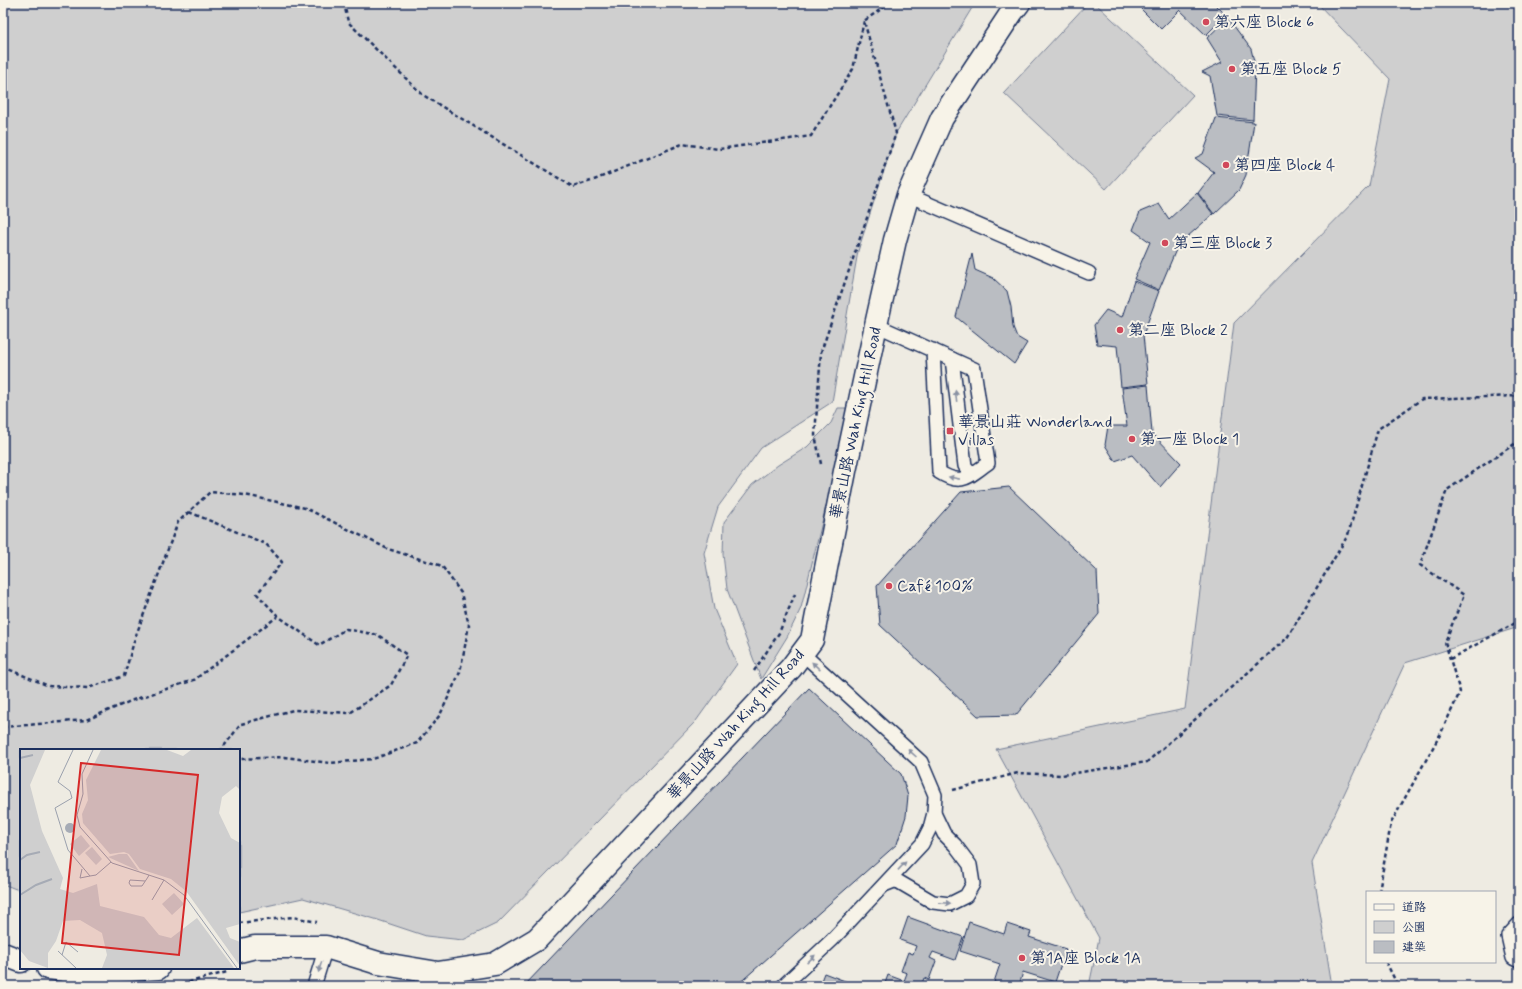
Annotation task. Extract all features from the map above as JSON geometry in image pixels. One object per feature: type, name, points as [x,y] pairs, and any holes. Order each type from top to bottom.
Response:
[{"type":"street","name":"華景山路 Wah King Hill Road","points":[[240,951],[255,947],[326,947],[378,963],[438,973],[495,964],[538,939],[803,654],[812,640],[845,471],[876,325],[908,195],[942,118],[1019,3]]},
{"type":"street","points":[[3,954],[20,961]]},
{"type":"street","points":[[56,969],[89,973],[144,969]]},
{"type":"lane","points":[[908,195],[1089,273]]},
{"type":"lane","points":[[876,325],[933,350],[974,369],[988,463],[960,480],[948,477],[939,472],[933,350]]},
{"type":"lane","points":[[952,359],[964,466],[972,474]]},
{"type":"lane","points":[[783,986],[832,940],[922,844],[930,828],[934,813],[935,795],[921,762],[803,654]]},
{"type":"lane","points":[[884,885],[894,881],[899,882],[933,902],[950,904],[966,896],[973,884],[970,865],[955,845],[944,834],[934,813]]},
{"type":"lane","points":[[1519,924],[1508,936],[1513,958],[1519,961]]},
{"type":"lane","points":[[314,986],[326,947]]},
{"type":"path","points":[[344,3],[348,22],[423,95],[573,187],[682,144],[719,149],[811,136],[853,69],[864,22],[890,3]]},
{"type":"path","name":"華景山路 Wah King Hill Road","points":[[823,461],[822,469],[815,435],[821,352],[896,133],[864,22]]},
{"type":"path","points":[[935,795],[1018,773],[1062,774],[1147,762],[1288,638],[1348,535],[1378,429],[1422,399],[1519,396]]},
{"type":"path","points":[[1379,891],[1391,823],[1441,733],[1460,692],[1445,642],[1464,594],[1420,565],[1447,490],[1519,441]]},
{"type":"path","points":[[3,667],[49,686],[88,688],[124,676],[135,638],[178,522],[210,492],[245,495],[305,508],[388,549],[442,566],[461,593],[469,625],[460,672],[440,715],[417,743],[373,759],[330,762],[284,757],[240,759]]},
{"type":"path","points":[[189,512],[266,544],[282,562],[257,594],[278,616],[318,645],[346,629],[378,635],[407,655],[391,685],[350,713],[293,710],[241,724],[221,749]]},
{"type":"path","name":"華景山路 Wah King Hill Road","points":[[752,673],[779,633],[796,593]]},
{"type":"path","points":[[3,727],[86,720],[133,700],[194,680],[278,616]]},
{"type":"path","points":[[1450,659],[1519,621]]},
{"type":"path","points":[[240,923],[293,917],[322,923]]},
{"type":"path","points":[[1386,963],[1398,986]]},
{"type":"path","points":[[175,986],[228,972]]},
{"type":"green space","points":[[3,3],[975,3],[896,133],[858,251],[832,402],[761,448],[718,507],[704,553],[714,609],[737,664],[696,721],[498,923],[463,940],[426,936],[303,898],[240,912],[240,749],[20,749],[20,891],[3,884]]},
{"type":"green space","points":[[1088,3],[1095,3],[1193,95],[1106,189],[1004,93]]},
{"type":"green space","points":[[1317,3],[1519,3],[1519,627],[1405,663],[1312,863],[1332,986],[1089,986],[1099,938],[996,749],[1185,709],[1234,323],[1369,186],[1390,79]]},
{"type":"green space","points":[[838,408],[850,408],[801,608],[787,637],[761,679],[727,589],[723,554],[724,522],[752,485],[778,465],[807,447],[831,423]]},
{"type":"building","name":"第六座 Block 6","points":[[1147,3],[1214,3],[1226,15],[1206,35],[1180,10],[1161,29],[1141,9]]},
{"type":"building","name":"第五座 Block 5","points":[[1228,18],[1251,49],[1255,65],[1253,120],[1217,116],[1210,76],[1202,72],[1222,62],[1207,38]]},
{"type":"building","name":"第四座 Block 4","points":[[1216,118],[1254,122],[1246,175],[1239,190],[1214,214],[1198,193],[1214,172],[1195,158],[1203,154]]},
{"type":"building","name":"第三座 Block 3","points":[[1197,193],[1213,214],[1178,245],[1159,290],[1134,279],[1150,242],[1133,230],[1140,212],[1159,204],[1169,219]]},
{"type":"building","points":[[972,254],[975,270],[993,278],[1007,291],[1011,307],[1013,327],[1017,337],[1027,343],[1014,364],[956,317]]},
{"type":"building","name":"第二座 Block 2","points":[[1134,281],[1159,291],[1143,335],[1148,384],[1121,387],[1117,346],[1097,344],[1094,325],[1106,310],[1122,317]]},
{"type":"building","name":"第一座 Block 1","points":[[1148,385],[1152,433],[1181,463],[1160,487],[1132,455],[1115,461],[1105,445],[1108,426],[1127,426],[1122,388]]},
{"type":"building","points":[[1009,487],[1097,571],[1099,614],[1016,715],[978,716],[880,625],[877,586],[961,492]]},
{"type":"building","points":[[809,688],[901,774],[908,796],[906,816],[897,844],[736,986],[524,986]]},
{"type":"building","points":[[908,917],[963,937],[955,960],[933,952],[930,958],[936,961],[929,980],[924,978],[921,986],[884,986],[888,975],[904,981],[907,973],[901,971],[908,952],[913,954],[916,946],[900,940]]},
{"type":"building","name":"第1A座 Block 1A","points":[[969,922],[1004,934],[1007,924],[1031,932],[1029,937],[1066,949],[1055,982],[1023,972],[1019,986],[1006,986],[994,982],[1000,964],[960,951]]},
{"type":"building","points":[[824,973],[858,986],[819,986]]},
{"type":"place","name":"第六座 Block 6","points":[[1206,22]]},
{"type":"place","name":"第五座 Block 5","points":[[1232,69]]},
{"type":"place","name":"第四座 Block 4","points":[[1226,165]]},
{"type":"place","name":"第三座 Block 3","points":[[1165,243]]},
{"type":"place","name":"第二座 Block 2","points":[[1120,330]]},
{"type":"place","name":"華景山莊 Wonderland Villas","points":[[950,431]]},
{"type":"place","name":"第一座 Block 1","points":[[1132,439]]},
{"type":"place","name":"Café 100%","points":[[889,586]]},
{"type":"place","name":"第1A座 Block 1A","points":[[1022,958]]}]
